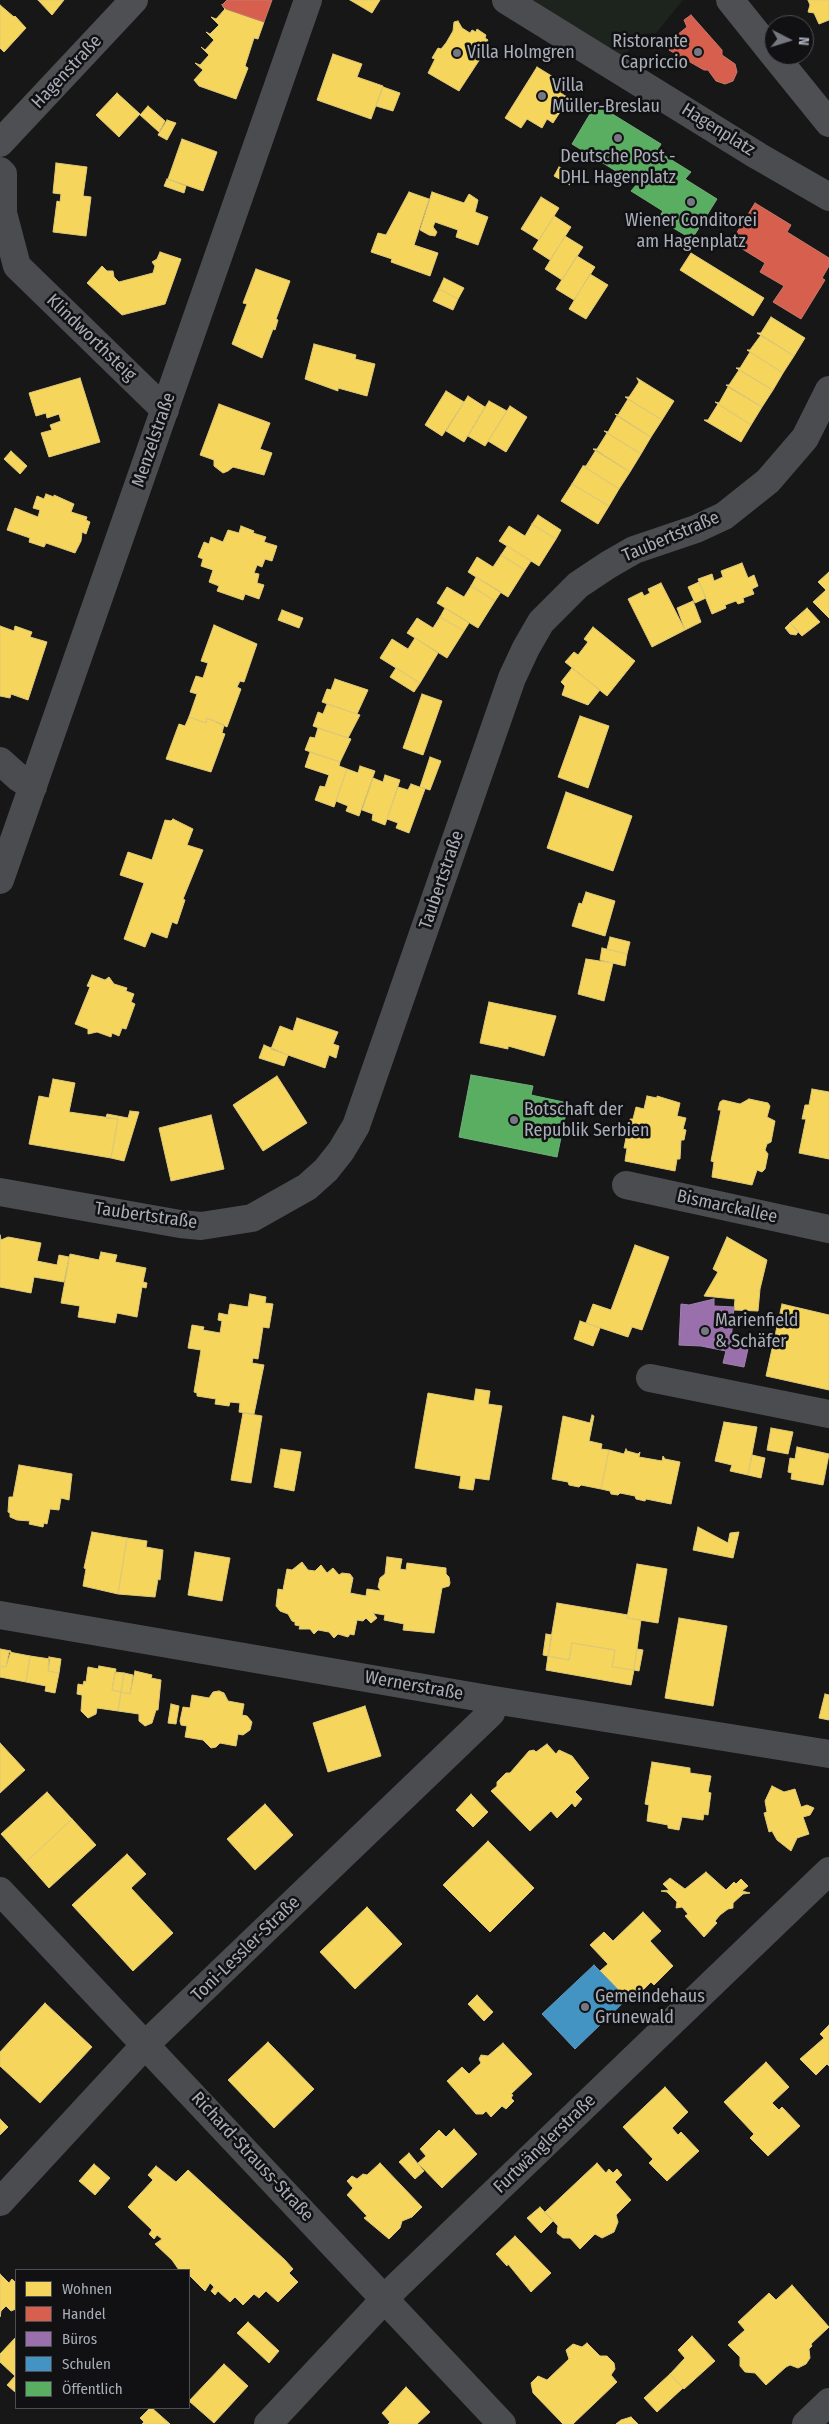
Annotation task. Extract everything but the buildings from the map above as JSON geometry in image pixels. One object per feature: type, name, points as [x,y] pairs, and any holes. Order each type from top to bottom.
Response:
[{"type":"main road","name":"Hagenstraße","points":[[0,143],[134,0]]},
{"type":"main road","points":[[730,0],[764,42]]},
{"type":"main road","points":[[782,65],[829,123]]},
{"type":"street","name":"Menzelstraße","points":[[0,880],[308,0]]},
{"type":"street","name":"Hagenplatz","points":[[506,0],[829,197]]},
{"type":"street","name":"Klindworthsteig","points":[[0,171],[3,174],[3,212],[9,265],[165,410]]},
{"type":"street","name":"Taubertstraße","points":[[0,1192],[180,1224],[201,1226],[252,1218],[307,1187],[326,1170],[341,1151],[356,1126],[512,678],[541,622],[578,585],[608,564],[634,550],[696,529],[724,516],[768,481],[805,438],[829,390]]},
{"type":"street","points":[[0,761],[18,778],[33,787]]},
{"type":"street","name":"Bismarckallee","points":[[626,1185],[829,1229]]},
{"type":"street","points":[[650,1378],[829,1414]]},
{"type":"street","name":"Wernerstraße","points":[[0,1615],[494,1700],[829,1754]]},
{"type":"street","name":"Toni-Lessler-Straße","points":[[0,2202],[146,2044],[492,1713],[494,1700]]},
{"type":"street","name":"Furtwänglerstraße","points":[[268,2424],[385,2298],[829,1871]]},
{"type":"street","name":"Richard-Strauss-Straße","points":[[0,1891],[502,2424]]},
{"type":"street","points":[[806,2424],[829,2402]]},
{"type":"shaded area","points":[[532,0],[683,0],[656,33],[641,34],[623,58]]},
{"type":"place","name":"Ristorante Capriccio","points":[[698,52]]},
{"type":"place","name":"Villa Holmgren","points":[[457,53]]},
{"type":"place","name":"Villa Müller-Breslau","points":[[542,96]]},
{"type":"place","name":"Deutsche Post - DHL Hagenplatz","points":[[618,138]]},
{"type":"place","name":"Wiener Conditorei am Hagenplatz","points":[[691,202]]},
{"type":"place","name":"Botschaft der Republik Serbien","points":[[514,1120]]},
{"type":"place","name":"Marienfield & Schäfer","points":[[705,1331]]},
{"type":"place","name":"Gemeindehaus Grunewald","points":[[585,2007]]}]
